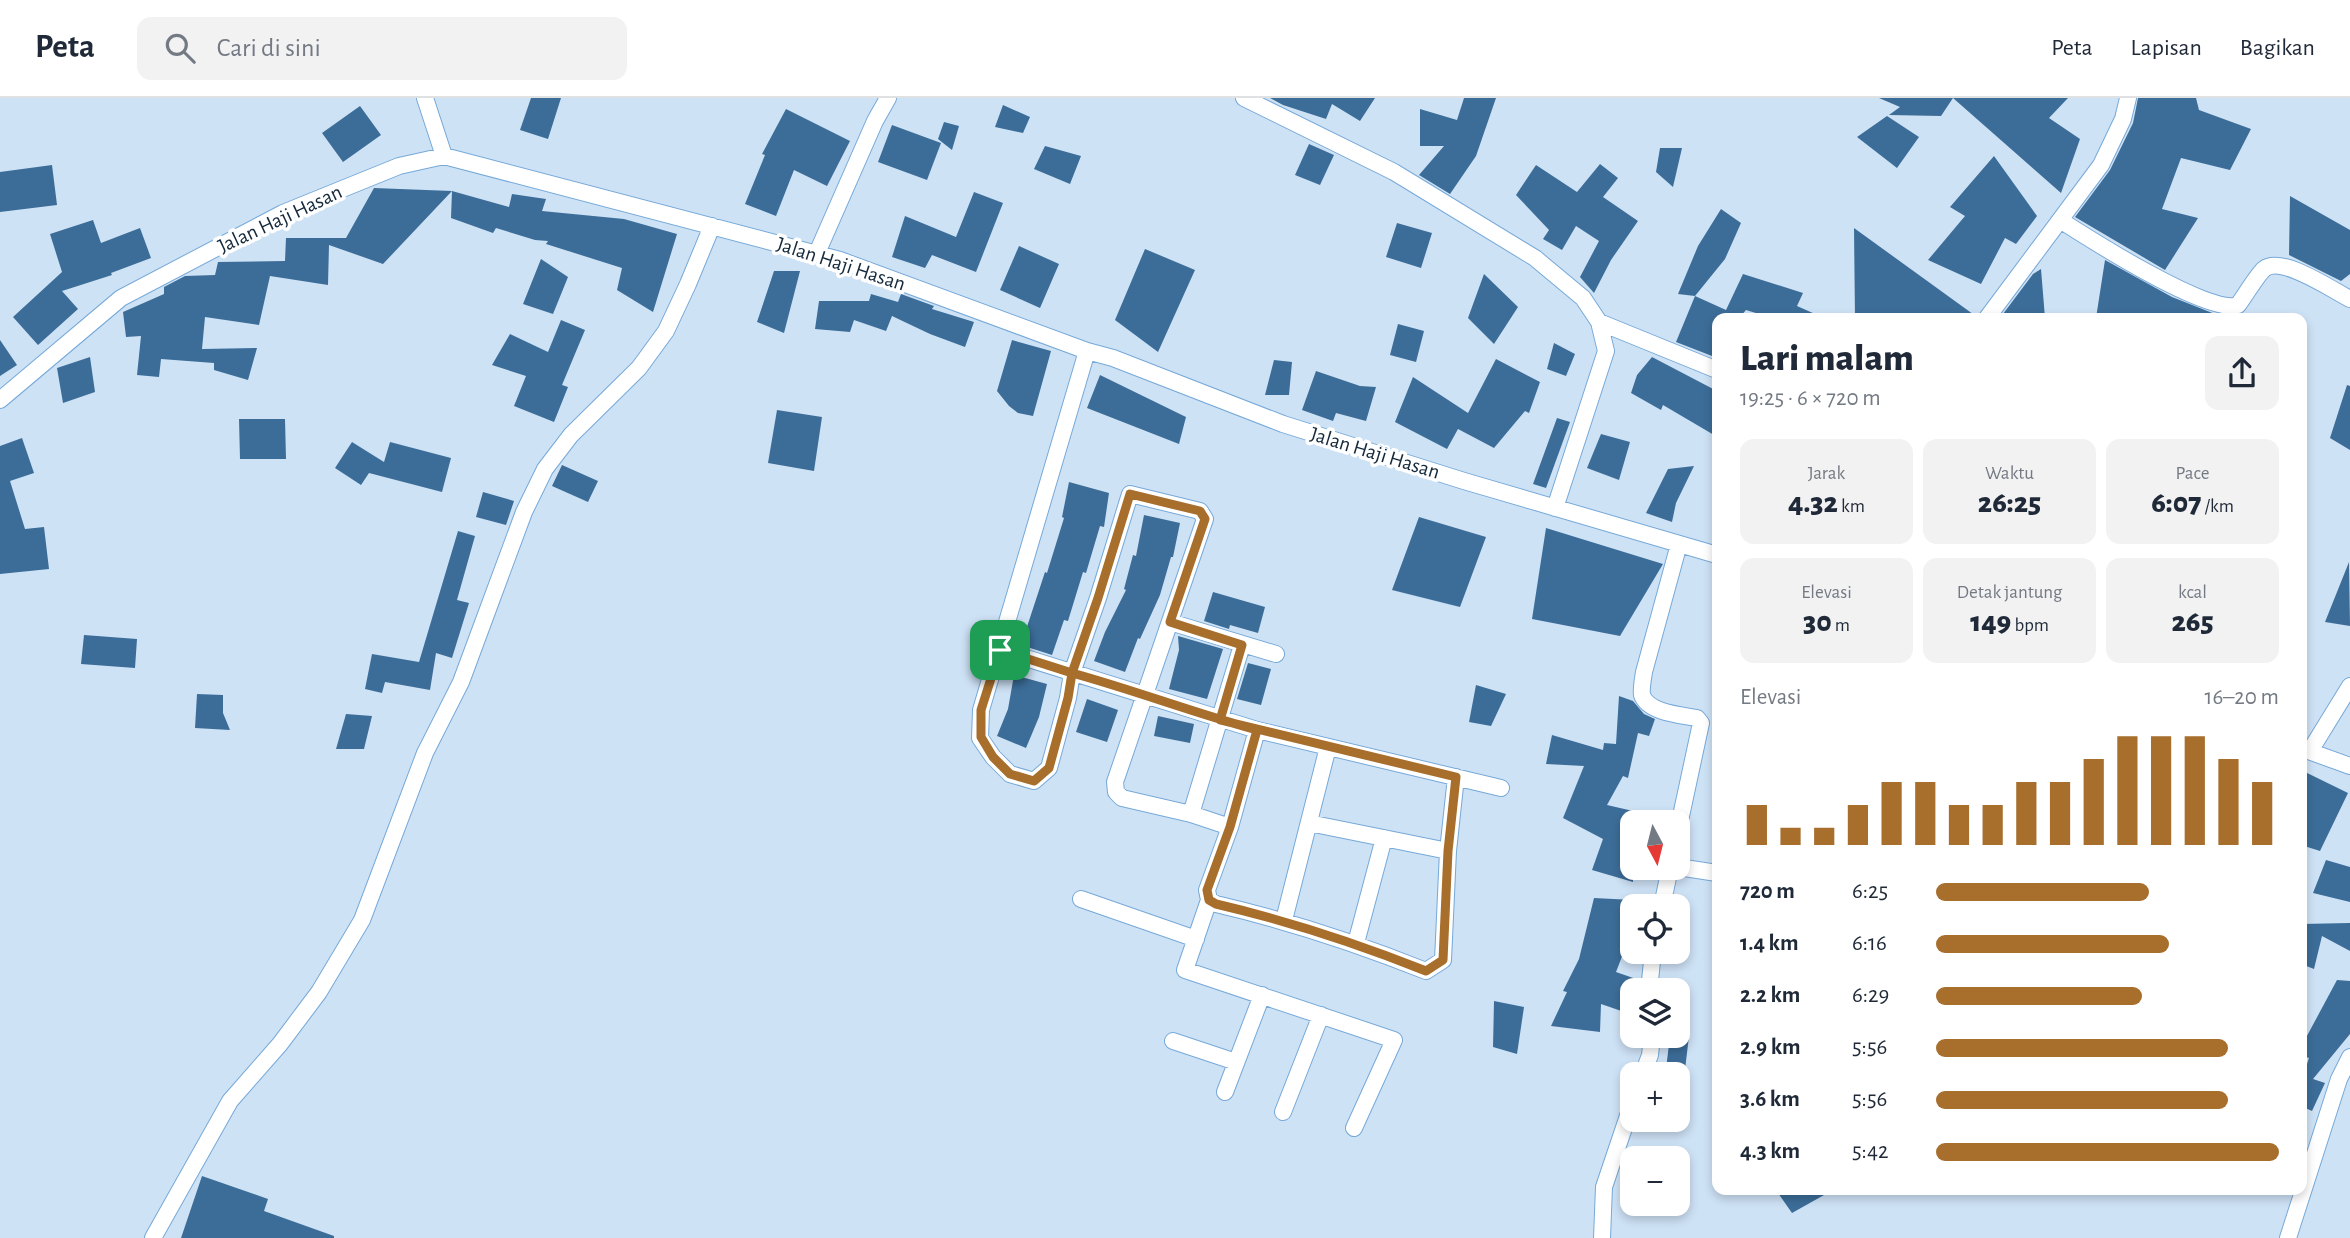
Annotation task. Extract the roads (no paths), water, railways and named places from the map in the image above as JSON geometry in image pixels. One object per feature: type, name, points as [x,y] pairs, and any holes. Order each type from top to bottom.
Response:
[{"type":"street","points":[[425,98],[444,156]]},
{"type":"street","points":[[817,253],[875,121],[888,98]]},
{"type":"street","points":[[1244,98],[1394,172],[1535,258],[1583,298],[1600,322],[1606,351],[1555,508]]},
{"type":"street","points":[[1991,313],[2101,165],[2123,119],[2128,98]]},
{"type":"street","name":"Jalan Haji Hasan","points":[[0,400],[121,298],[283,213],[399,166],[444,156],[817,253],[1112,358],[1283,424],[1712,554]]},
{"type":"street","points":[[2060,220],[2110,252],[2224,307],[2238,305],[2264,269],[2276,265],[2290,267],[2350,299]]},
{"type":"street","points":[[153,1238],[230,1101],[280,1044],[319,992],[362,920],[425,753],[461,682],[524,512],[545,469],[571,435],[639,368],[666,331],[712,226]]},
{"type":"street","points":[[1600,322],[1712,368]]},
{"type":"street","points":[[1087,351],[981,710],[981,737],[993,757],[1010,774],[1034,781],[1049,768],[1072,673],[1130,494],[1200,511],[1205,519],[1115,782],[1116,792],[1122,797],[1230,827]]},
{"type":"street","points":[[1679,544],[1644,672],[1642,691],[1647,702],[1659,709],[1697,718],[1701,723],[1682,810]]},
{"type":"street","points":[[1170,622],[1276,654]]},
{"type":"street","points":[[1191,814],[1242,645]]},
{"type":"street","points":[[1000,650],[1220,720],[1501,788]]},
{"type":"street","points":[[2307,749],[2350,686]]},
{"type":"street","points":[[1257,730],[1230,827],[1207,890],[1209,900],[1185,970],[1394,1040],[1354,1128]]},
{"type":"street","points":[[1284,920],[1328,747]]},
{"type":"street","points":[[2307,750],[2350,766]]},
{"type":"street","points":[[1209,900],[1356,943],[1426,971],[1443,960],[1448,851],[1456,777]]},
{"type":"street","points":[[1309,823],[1448,851]]},
{"type":"street","points":[[1356,943],[1384,838]]},
{"type":"street","points":[[1690,869],[1712,872]]},
{"type":"street","points":[[1082,899],[1196,939]]},
{"type":"street","points":[[1225,1092],[1262,995]]},
{"type":"street","points":[[1283,1112],[1321,1015]]},
{"type":"street","points":[[1173,1041],[1236,1062]]},
{"type":"street","points":[[2307,1179],[2339,1079],[2350,1057]]},
{"type":"street","points":[[1602,1238],[1604,1187],[1623,1132]]},
{"type":"street","points":[[2288,1238],[2302,1195]]}]
